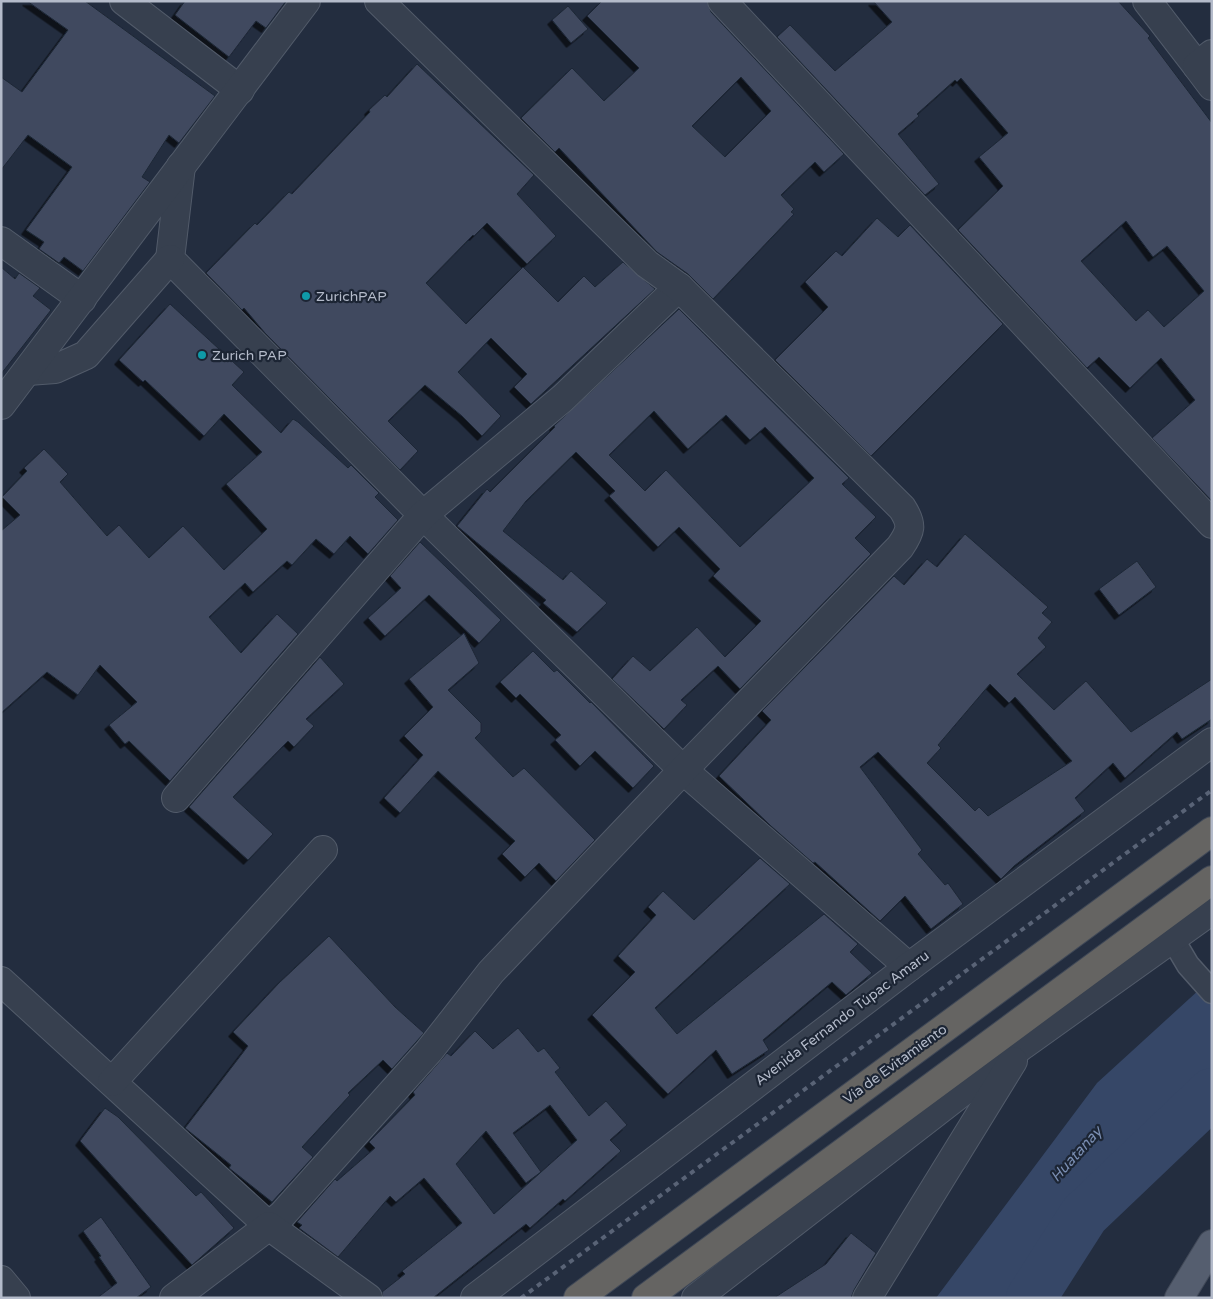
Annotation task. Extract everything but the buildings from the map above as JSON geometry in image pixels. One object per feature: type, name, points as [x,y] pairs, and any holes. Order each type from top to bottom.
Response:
[{"type":"highway","name":"Vía de Evitamiento","points":[[578,1298],[1212,831]]},
{"type":"highway","points":[[646,1298],[1212,880]]},
{"type":"main road","points":[[1179,1298],[1212,1244]]},
{"type":"street","points":[[124,1],[240,90]]},
{"type":"street","points":[[1,405],[306,1]]},
{"type":"street","points":[[174,1298],[282,1215],[429,1051],[491,972],[683,770],[900,547],[909,534],[909,519],[902,508],[679,287],[647,264],[379,1]]},
{"type":"street","points":[[722,1],[1212,524]]},
{"type":"street","points":[[1147,1],[1207,69]]},
{"type":"street","points":[[28,371],[55,369],[86,355],[170,259],[180,166]]},
{"type":"street","points":[[1,241],[82,299]]},
{"type":"street","points":[[170,259],[422,515],[683,770],[910,966]]},
{"type":"street","points":[[176,798],[422,515],[563,398],[679,287]]},
{"type":"street","name":"Avenida Fernando Túpac Amaru","points":[[475,1298],[910,966],[1212,742]]},
{"type":"street","points":[[112,1082],[324,850]]},
{"type":"street","points":[[696,1298],[1023,1045],[1212,910]]},
{"type":"street","points":[[1172,938],[1188,965],[1212,992]]},
{"type":"street","points":[[1,981],[269,1226],[368,1298]]},
{"type":"street","points":[[867,1298],[1023,1045]]},
{"type":"street","points":[[1,1280],[16,1298]]},
{"type":"water","name":"Huatanay","points":[[1212,978],[1212,1093],[1084,1215],[1031,1298],[936,1298],[1097,1083]]},
{"type":"waterway","points":[[1031,1298],[1084,1215],[1212,1093]]},
{"type":"railway","points":[[521,1298],[1212,790]]},
{"type":"place","name":"ZurichPAP","points":[[306,296]]},
{"type":"place","name":"Zurich PAP","points":[[202,355]]}]
